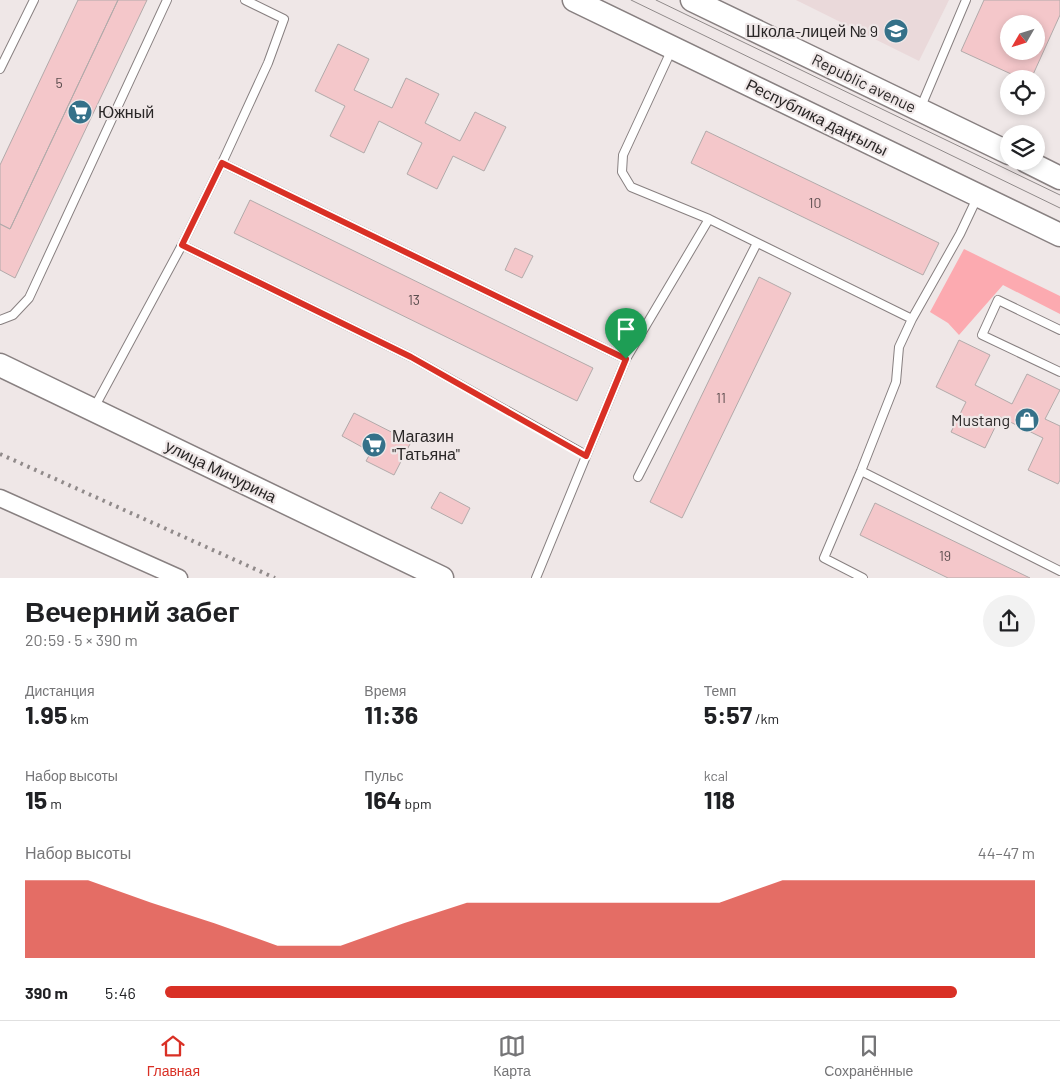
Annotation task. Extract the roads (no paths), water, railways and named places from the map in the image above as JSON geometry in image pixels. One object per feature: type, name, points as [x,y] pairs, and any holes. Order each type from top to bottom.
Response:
[{"type":"main road","name":"Республика даңғылы","points":[[574,0],[1060,235]]},
{"type":"main road","name":"Republic avenue","points":[[692,0],[1000,149]]},
{"type":"main road","points":[[1044,170],[1060,178]]},
{"type":"main road","name":"улица Мичурина","points":[[0,365],[442,578]]},
{"type":"street","points":[[0,498],[179,578]]},
{"type":"lane","points":[[0,70],[34,0]]},
{"type":"lane","points":[[0,320],[12,315],[29,298],[167,0]]},
{"type":"lane","points":[[94,410],[182,245],[268,63],[284,19],[245,0]]},
{"type":"lane","points":[[919,110],[966,0]]},
{"type":"lane","points":[[0,47],[8,51]]},
{"type":"lane","points":[[673,48],[624,154],[622,172],[631,187],[709,219],[912,319]]},
{"type":"lane","points":[[222,163],[626,359]]},
{"type":"lane","points":[[864,578],[824,558],[861,472],[896,382],[899,348],[912,319],[960,234],[978,196]]},
{"type":"lane","points":[[536,578],[626,359],[709,219]]},
{"type":"lane","points":[[638,477],[757,243]]},
{"type":"lane","points":[[182,245],[411,357],[586,456]]},
{"type":"lane","points":[[1060,330],[998,300],[982,335],[1060,372]]},
{"type":"lane","points":[[861,472],[1060,571]]},
{"type":"tram line","points":[[631,0],[1060,208]]},
{"type":"tram line","points":[[656,0],[1060,195]]},
{"type":"railway","points":[[0,454],[275,578]]},
{"type":"place","name":"Школа-лицей № 9","points":[[896,31]]},
{"type":"place","name":"Южный","points":[[80,112]]},
{"type":"place","name":"Mustang","points":[[1027,420]]},
{"type":"place","name":"Магазин \"Татьяна\"","points":[[374,445]]}]
